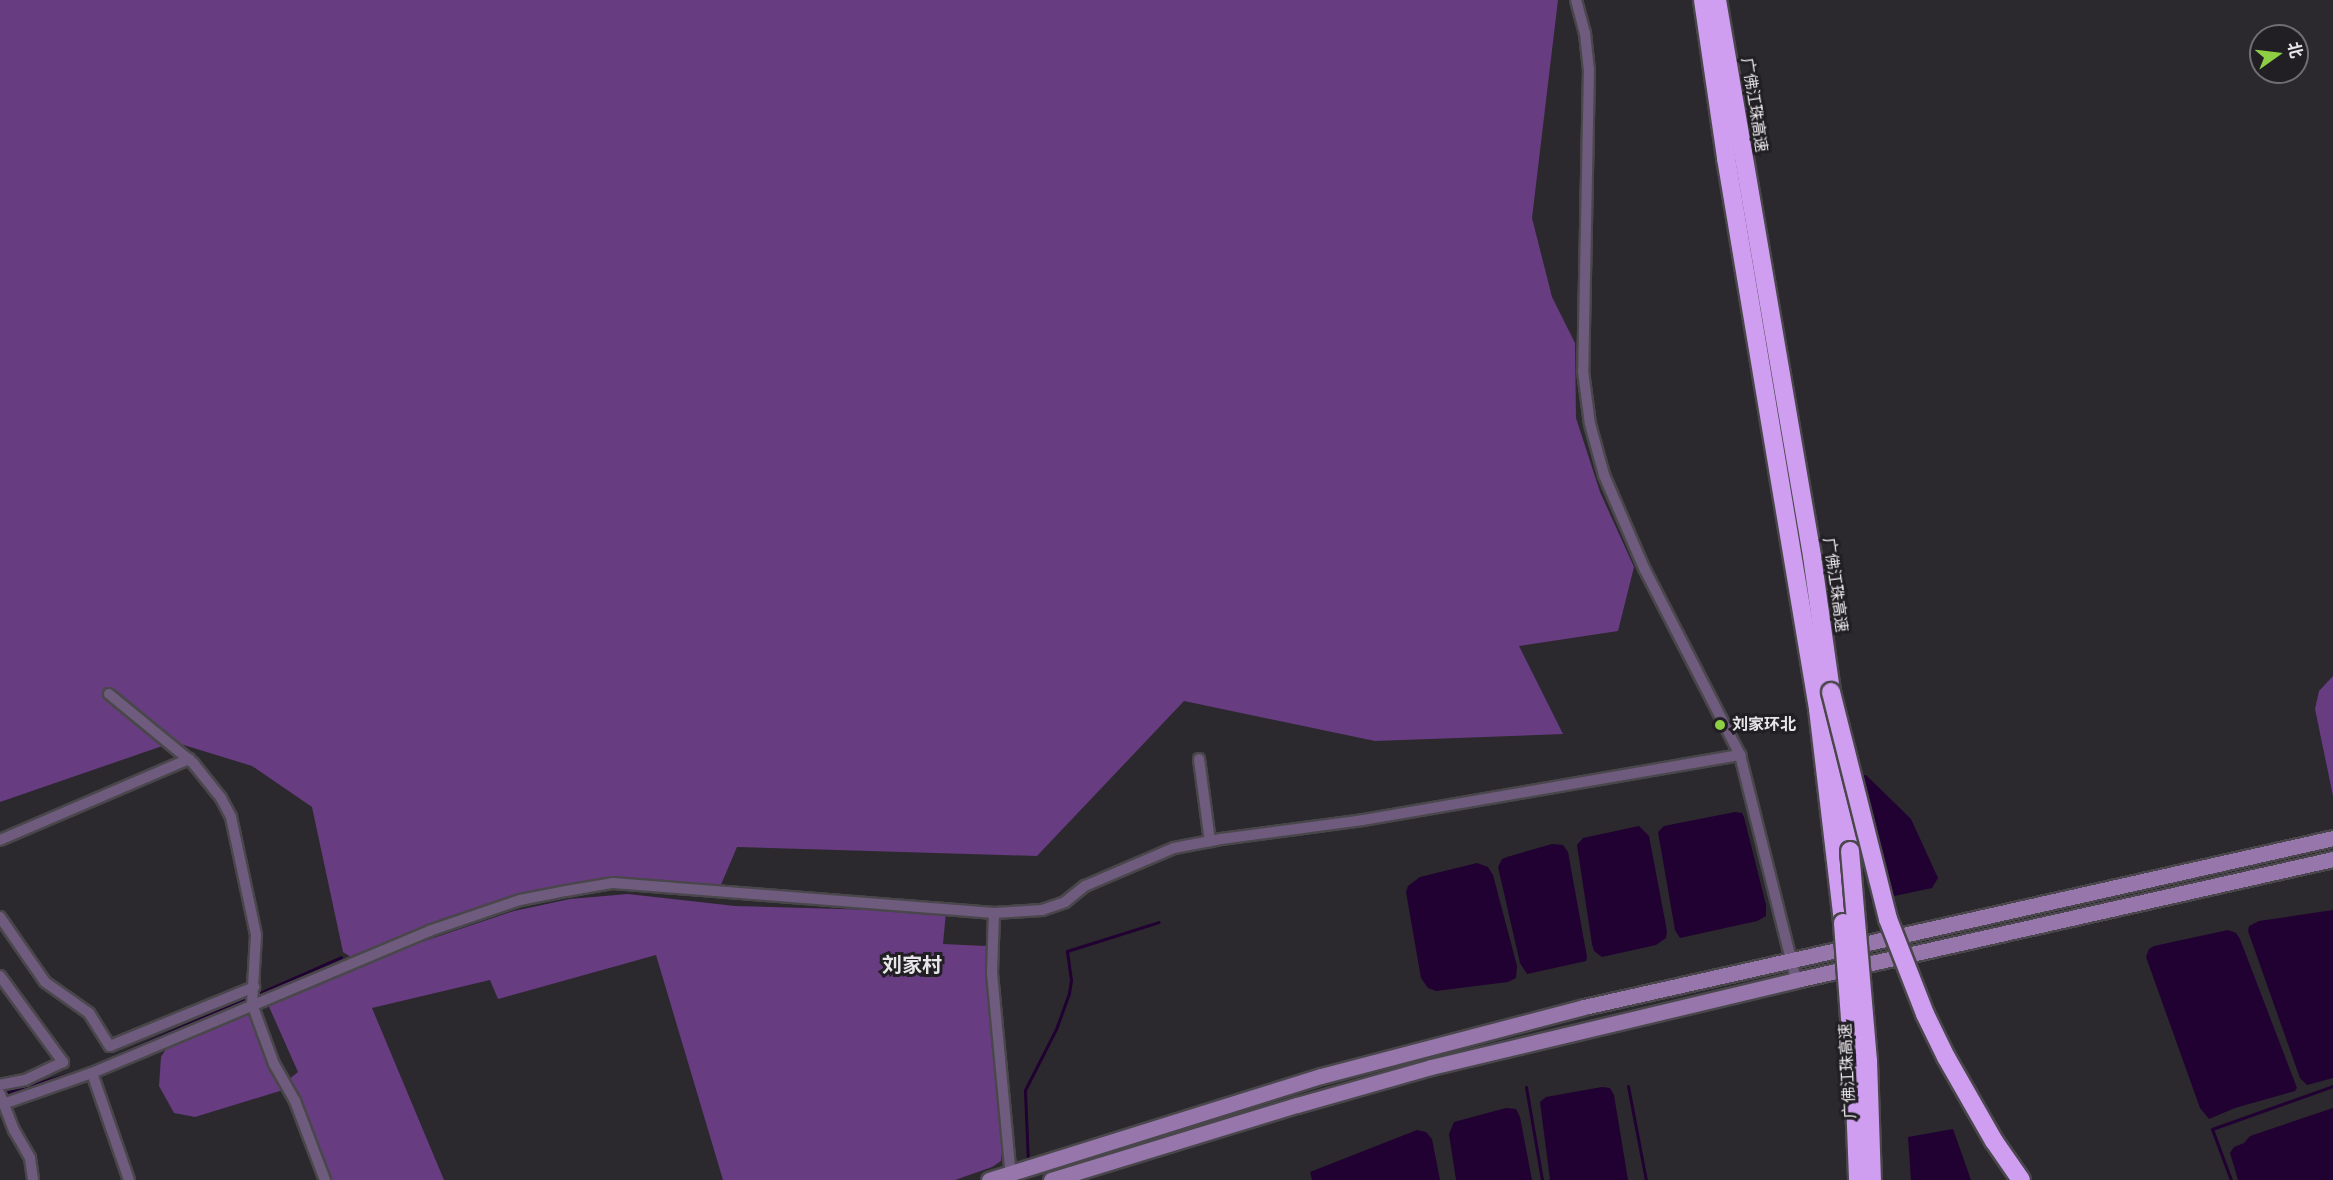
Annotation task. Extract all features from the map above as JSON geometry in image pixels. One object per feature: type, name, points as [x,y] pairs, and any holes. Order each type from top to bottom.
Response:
[{"type":"highway","name":"广佛江珠高速","points":[[1703,0],[1726,158],[1831,692],[1860,956],[1868,1061],[1872,1180]]},
{"type":"highway","name":"广佛江珠高速","points":[[1717,0],[1803,557],[1843,923],[1854,1074],[1858,1180]]},
{"type":"highway","points":[[1831,692],[1888,919],[1924,1014],[1946,1058],[1994,1141],[2021,1180]]},
{"type":"highway","points":[[1843,923],[1848,1180]]},
{"type":"main road","points":[[989,1180],[1010,1176],[1321,1076],[1584,1006],[2333,838]]},
{"type":"main road","points":[[1051,1180],[1431,1067],[1796,980],[2333,859]]},
{"type":"street","points":[[1576,0],[1585,33],[1589,69],[1583,371],[1590,424],[1604,475],[1645,570],[1740,755],[1796,980]]},
{"type":"street","points":[[109,694],[189,759],[221,798],[234,826],[256,935],[252,1004],[274,1064],[295,1101],[325,1180]]},
{"type":"street","points":[[33,1180],[30,1158],[2,1099],[92,1073],[429,931],[519,900],[614,883],[994,913],[1054,907],[1085,886],[1164,852],[1210,841],[1363,820],[1740,755]]},
{"type":"street","points":[[0,840],[189,759]]},
{"type":"street","points":[[1199,759],[1210,841]]},
{"type":"street","points":[[994,913],[992,973],[1010,1176]]},
{"type":"street","points":[[0,917],[45,981],[89,1014],[110,1046],[254,987]]},
{"type":"street","points":[[0,976],[63,1062],[25,1080],[0,1085]]},
{"type":"street","points":[[92,1073],[129,1180]]},
{"type":"shaded area","points":[[0,0],[1558,0],[1532,218],[1552,297],[1575,343],[1576,418],[1600,492],[1634,567],[1618,631],[1519,646],[1563,734],[1375,741],[1184,701],[1037,856],[737,847],[720,887],[626,878],[530,891],[441,919],[354,959],[343,952],[312,807],[252,766],[174,742],[0,802]]},
{"type":"shaded area","points":[[2333,676],[2333,796],[2315,709],[2319,691]]},
{"type":"shaded area","points":[[1866,775],[1911,819],[1938,878],[1932,888],[1871,901],[1851,777]]},
{"type":"shaded area","points":[[1735,812],[1742,813],[1744,817],[1766,905],[1766,916],[1757,921],[1680,938],[1675,930],[1658,832],[1664,826]]},
{"type":"shaded area","points":[[1639,826],[1649,836],[1667,931],[1666,938],[1656,945],[1602,957],[1594,951],[1592,944],[1577,845],[1583,838]]},
{"type":"shaded area","points":[[1552,844],[1563,845],[1568,852],[1587,957],[1586,961],[1527,974],[1520,963],[1498,867],[1502,859]]},
{"type":"shaded area","points":[[1477,863],[1488,867],[1493,875],[1517,966],[1516,978],[1508,982],[1436,991],[1428,988],[1421,978],[1406,892],[1408,886],[1420,877]]},
{"type":"shaded area","points":[[628,894],[735,906],[946,912],[943,944],[986,946],[1001,1161],[992,1167],[955,1180],[723,1180],[656,955],[498,999],[490,980],[372,1008],[444,1180],[327,1180],[288,1080],[298,1072],[266,1000],[389,953],[514,911],[570,899]]},
{"type":"shaded area","points":[[2333,910],[2333,1078],[2307,1085],[2300,1078],[2248,931],[2249,926],[2259,921]]},
{"type":"shaded area","points":[[2228,930],[2236,933],[2240,939],[2297,1088],[2295,1091],[2235,1108],[2209,1119],[2200,1108],[2146,957],[2149,949],[2154,946]]},
{"type":"shaded area","points":[[244,1012],[253,1019],[283,1090],[195,1117],[174,1113],[159,1086],[161,1057],[171,1041]]},
{"type":"shaded area","points":[[1602,1087],[1610,1088],[1614,1095],[1628,1180],[1550,1180],[1540,1102],[1546,1097]]},
{"type":"shaded area","points":[[1506,1108],[1516,1109],[1520,1117],[1532,1180],[1456,1180],[1449,1134],[1454,1122]]},
{"type":"shaded area","points":[[2333,1108],[2333,1180],[2238,1180],[2230,1153],[2234,1147],[2244,1143],[2250,1136]]},
{"type":"shaded area","points":[[1953,1129],[1971,1180],[1911,1180],[1908,1137]]},
{"type":"shaded area","points":[[1417,1130],[1426,1132],[1432,1139],[1440,1180],[1312,1180],[1310,1172]]},
{"type":"waterway","points":[[1028,1163],[1025,1090],[1056,1029],[1069,993],[1071,980],[1067,951],[1159,922]]},
{"type":"waterway","points":[[255,995],[341,957]]},
{"type":"waterway","points":[[1,1094],[85,1069],[249,997]]},
{"type":"waterway","points":[[1628,1086],[1646,1180]]},
{"type":"waterway","points":[[2231,1180],[2212,1129],[2333,1086]]},
{"type":"waterway","points":[[1526,1087],[1542,1180]]},
{"type":"place","name":"刘家环北","points":[[1720,725]]},
{"type":"district","name":"刘家村","points":[[912,965]]}]
